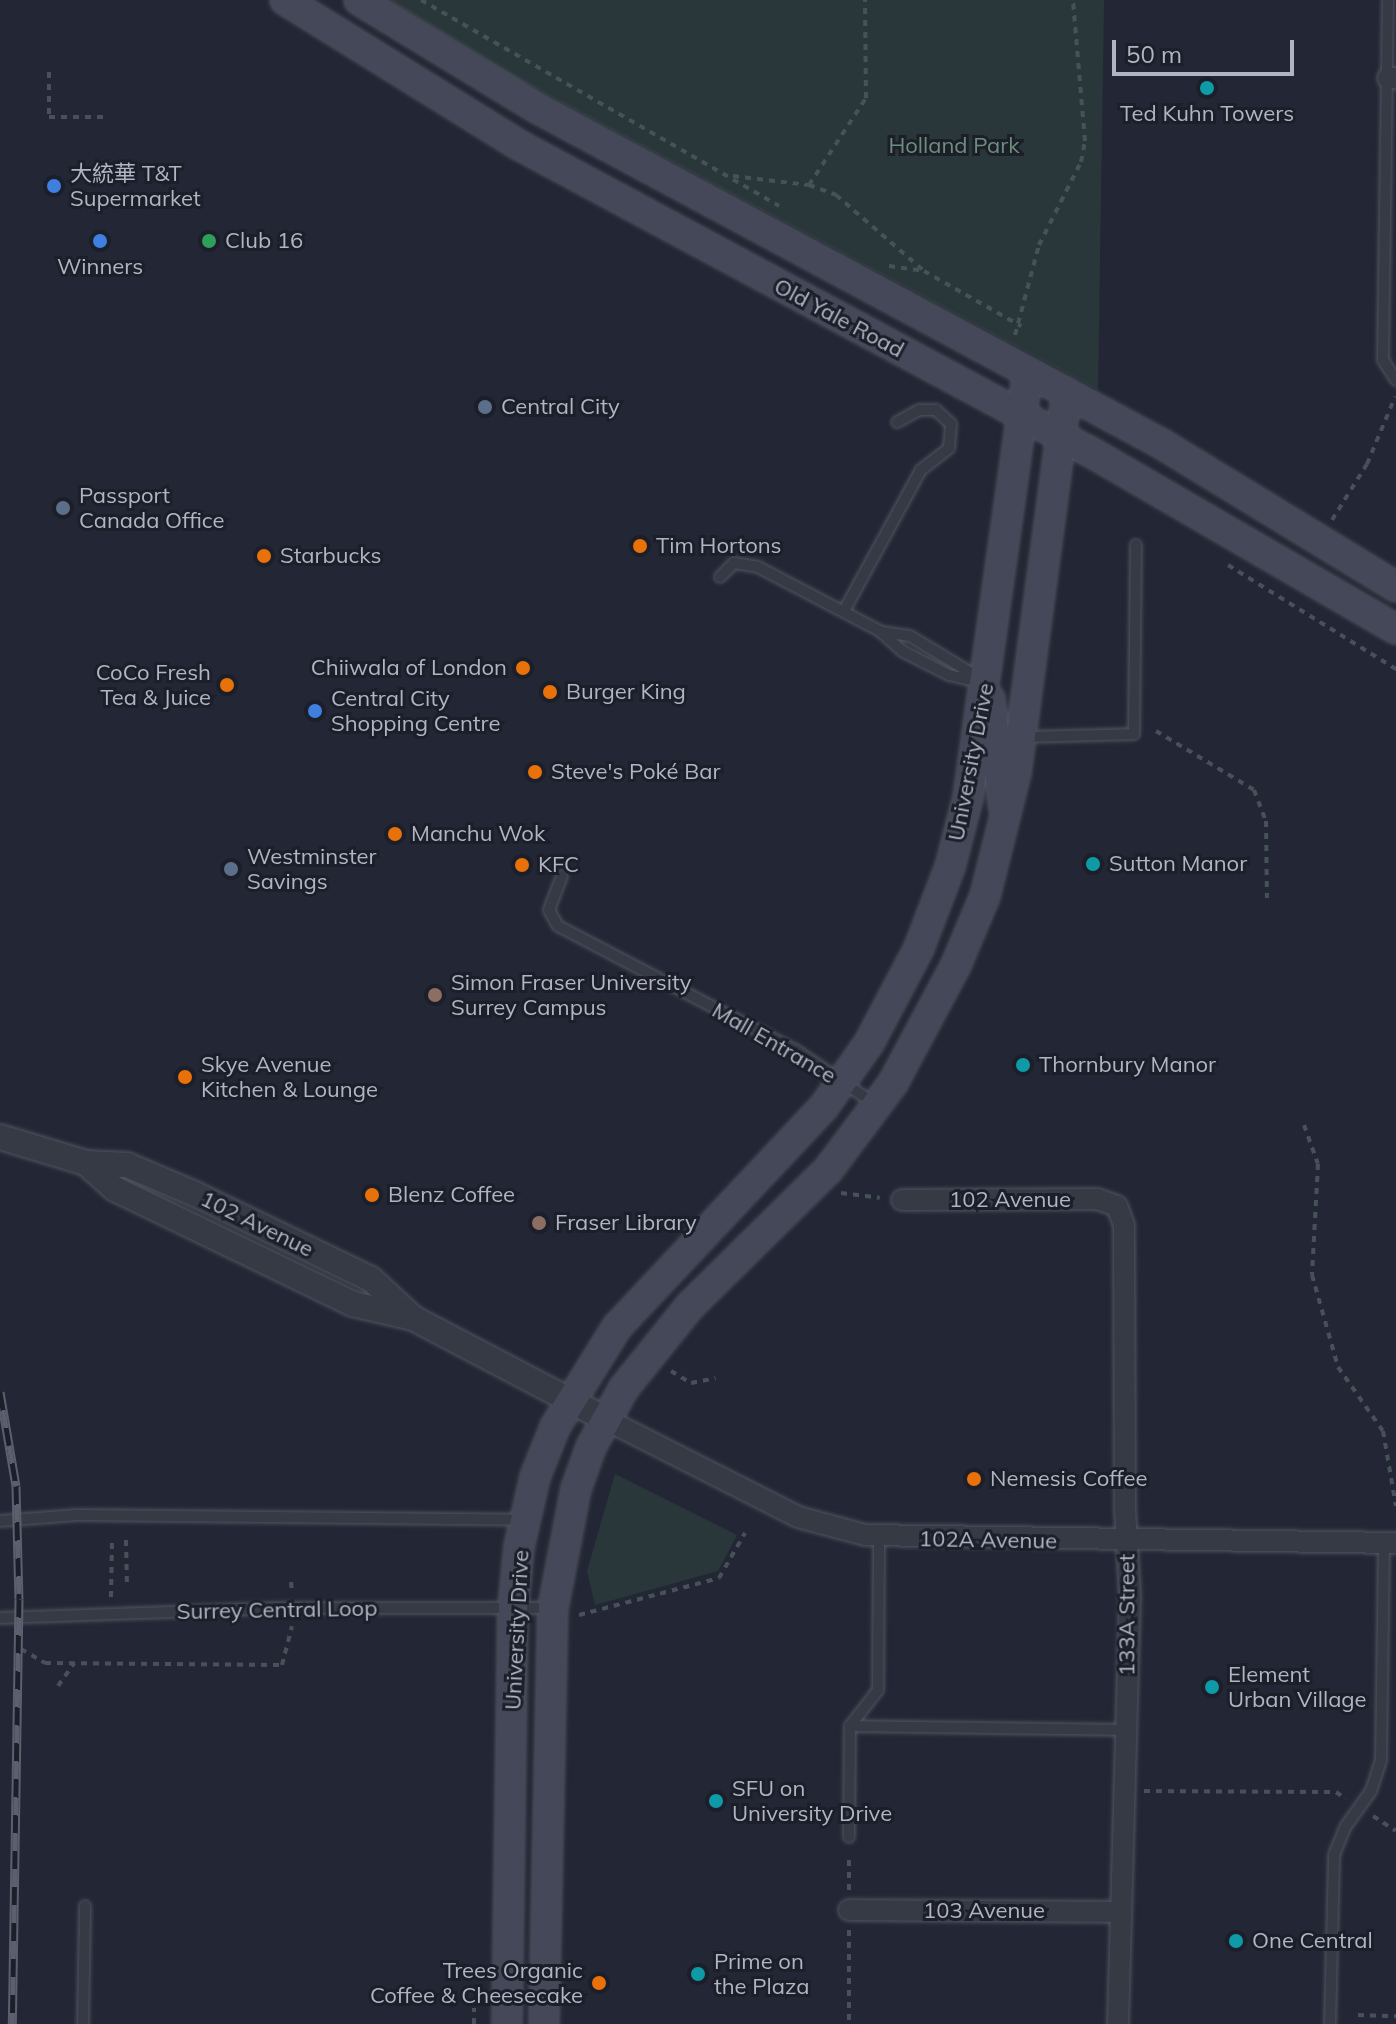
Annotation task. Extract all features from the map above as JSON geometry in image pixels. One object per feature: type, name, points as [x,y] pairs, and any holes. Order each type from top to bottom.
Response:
[{"type":"main road","name":"Old Yale Road","points":[[285,0],[442,99],[1062,436],[1396,629]]},
{"type":"main road","name":"Old Yale Road","points":[[359,0],[470,69],[1067,392],[1396,587]]},
{"type":"main road","points":[[442,99],[470,69]]},
{"type":"main road","name":"University Drive","points":[[507,2024],[513,1608],[524,1520],[550,1440],[570,1401],[635,1304],[794,1144],[842,1081],[900,987],[940,894],[968,798],[1028,372]]},
{"type":"main road","name":"University Drive","points":[[544,2024],[563,1612],[572,1501],[605,1419],[669,1330],[803,1198],[877,1105],[910,1055],[956,965],[985,896],[1006,821],[1021,737],[1067,392]]},
{"type":"main road","points":[[986,683],[998,737],[996,768],[1006,821]]},
{"type":"street","name":"102 Avenue","points":[[0,1137],[86,1163],[115,1189],[353,1304],[413,1318],[605,1419]]},
{"type":"street","name":"102 Avenue","points":[[902,1200],[1097,1199],[1117,1206]]},
{"type":"street","name":"133A Street","points":[[1117,1206],[1124,1225],[1127,1542],[1118,2024]]},
{"type":"street","name":"102A Avenue","points":[[605,1419],[798,1517],[879,1537],[1390,1543]]},
{"type":"street","name":"103 Avenue","points":[[849,1910],[1119,1912]]},
{"type":"lane","points":[[1388,0],[1392,78],[1383,360],[1396,380]]},
{"type":"lane","points":[[844,611],[921,470],[949,448],[951,424],[936,410],[919,410],[897,422]]},
{"type":"lane","points":[[1021,737],[1134,734],[1136,545]]},
{"type":"lane","points":[[720,577],[734,563],[758,567],[880,631],[902,651],[949,675],[986,683]]},
{"type":"lane","points":[[880,631],[910,636],[956,660],[986,683]]},
{"type":"lane","name":"Mall Entrance","points":[[562,876],[549,910],[558,926],[797,1051],[877,1105]]},
{"type":"lane","points":[[0,1521],[77,1515],[524,1520]]},
{"type":"lane","points":[[849,1837],[850,1726],[878,1690],[879,1537]]},
{"type":"lane","points":[[1330,2024],[1334,1855],[1381,1760],[1390,1543]]},
{"type":"lane","name":"Surrey Central Loop","points":[[0,1618],[513,1608],[563,1612]]},
{"type":"lane","points":[[850,1726],[1125,1730]]},
{"type":"lane","points":[[83,2024],[85,1906]]},
{"type":"path","points":[[421,0],[729,176],[809,185],[855,206],[924,271],[1021,326],[1039,245],[1081,162],[1085,141],[1073,0]]},
{"type":"path","points":[[809,185],[866,98],[865,0]]},
{"type":"path","points":[[49,72],[49,118],[108,117]]},
{"type":"path","points":[[1319,539],[1367,464],[1396,395]]},
{"type":"path","points":[[1218,558],[1396,669]]},
{"type":"path","points":[[1156,731],[1254,790],[1266,821],[1267,898]]},
{"type":"path","points":[[1304,1125],[1318,1164],[1312,1275],[1338,1367],[1383,1431],[1396,1506]]},
{"type":"path","points":[[836,1192],[902,1200]]},
{"type":"path","points":[[662,1365],[691,1383],[716,1378]]},
{"type":"path","points":[[563,1612],[719,1578],[745,1533]]},
{"type":"path","points":[[126,1540],[127,1588]]},
{"type":"path","points":[[111,1597],[112,1542]]},
{"type":"path","points":[[291,1582],[292,1592]]},
{"type":"path","points":[[21,1649],[45,1663],[282,1665],[292,1626]]},
{"type":"path","points":[[58,1686],[74,1663]]},
{"type":"path","points":[[1122,1790],[1336,1792],[1396,1831]]},
{"type":"path","points":[[474,2008],[474,2024]]},
{"type":"path","points":[[1358,2015],[1396,2016]]},
{"type":"green space","name":"Holland Park","points":[[390,0],[1104,0],[1098,390],[517,79]]},
{"type":"green space","points":[[615,1474],[737,1535],[718,1571],[595,1605],[587,1571]]},
{"type":"railway","points":[[0,1392],[16,1486],[19,1599],[12,2024]]},
{"type":"place","name":"Ted Kuhn Towers","points":[[1207,88]]},
{"type":"place","name":"大統華 T&T Supermarket","points":[[54,186]]},
{"type":"place","name":"Winners","points":[[100,241]]},
{"type":"place","name":"Club 16","points":[[209,241]]},
{"type":"place","name":"Central City","points":[[485,407]]},
{"type":"place","name":"Passport Canada Office","points":[[63,508]]},
{"type":"place","name":"Tim Hortons","points":[[640,546]]},
{"type":"place","name":"Starbucks","points":[[264,556]]},
{"type":"place","name":"Chiiwala of London","points":[[523,668]]},
{"type":"place","name":"CoCo Fresh Tea & Juice","points":[[227,685]]},
{"type":"place","name":"Burger King","points":[[550,692]]},
{"type":"place","name":"Central City Shopping Centre","points":[[315,711]]},
{"type":"place","name":"Steve's Poké Bar","points":[[535,772]]},
{"type":"place","name":"Manchu Wok","points":[[395,834]]},
{"type":"place","name":"Sutton Manor","points":[[1093,864]]},
{"type":"place","name":"KFC","points":[[522,865]]},
{"type":"place","name":"Westminster Savings","points":[[231,869]]},
{"type":"place","name":"Simon Fraser University Surrey Campus","points":[[435,995]]},
{"type":"place","name":"Thornbury Manor","points":[[1023,1065]]},
{"type":"place","name":"Skye Avenue Kitchen & Lounge","points":[[185,1077]]},
{"type":"place","name":"Blenz Coffee","points":[[372,1195]]},
{"type":"place","name":"Fraser Library","points":[[539,1223]]},
{"type":"place","name":"Nemesis Coffee","points":[[974,1479]]},
{"type":"place","name":"Element Urban Village","points":[[1212,1687]]},
{"type":"place","name":"SFU on University Drive","points":[[716,1801]]},
{"type":"place","name":"One Central","points":[[1236,1941]]},
{"type":"place","name":"Prime on the Plaza","points":[[698,1974]]},
{"type":"place","name":"Trees Organic Coffee & Cheesecake","points":[[599,1983]]}]
